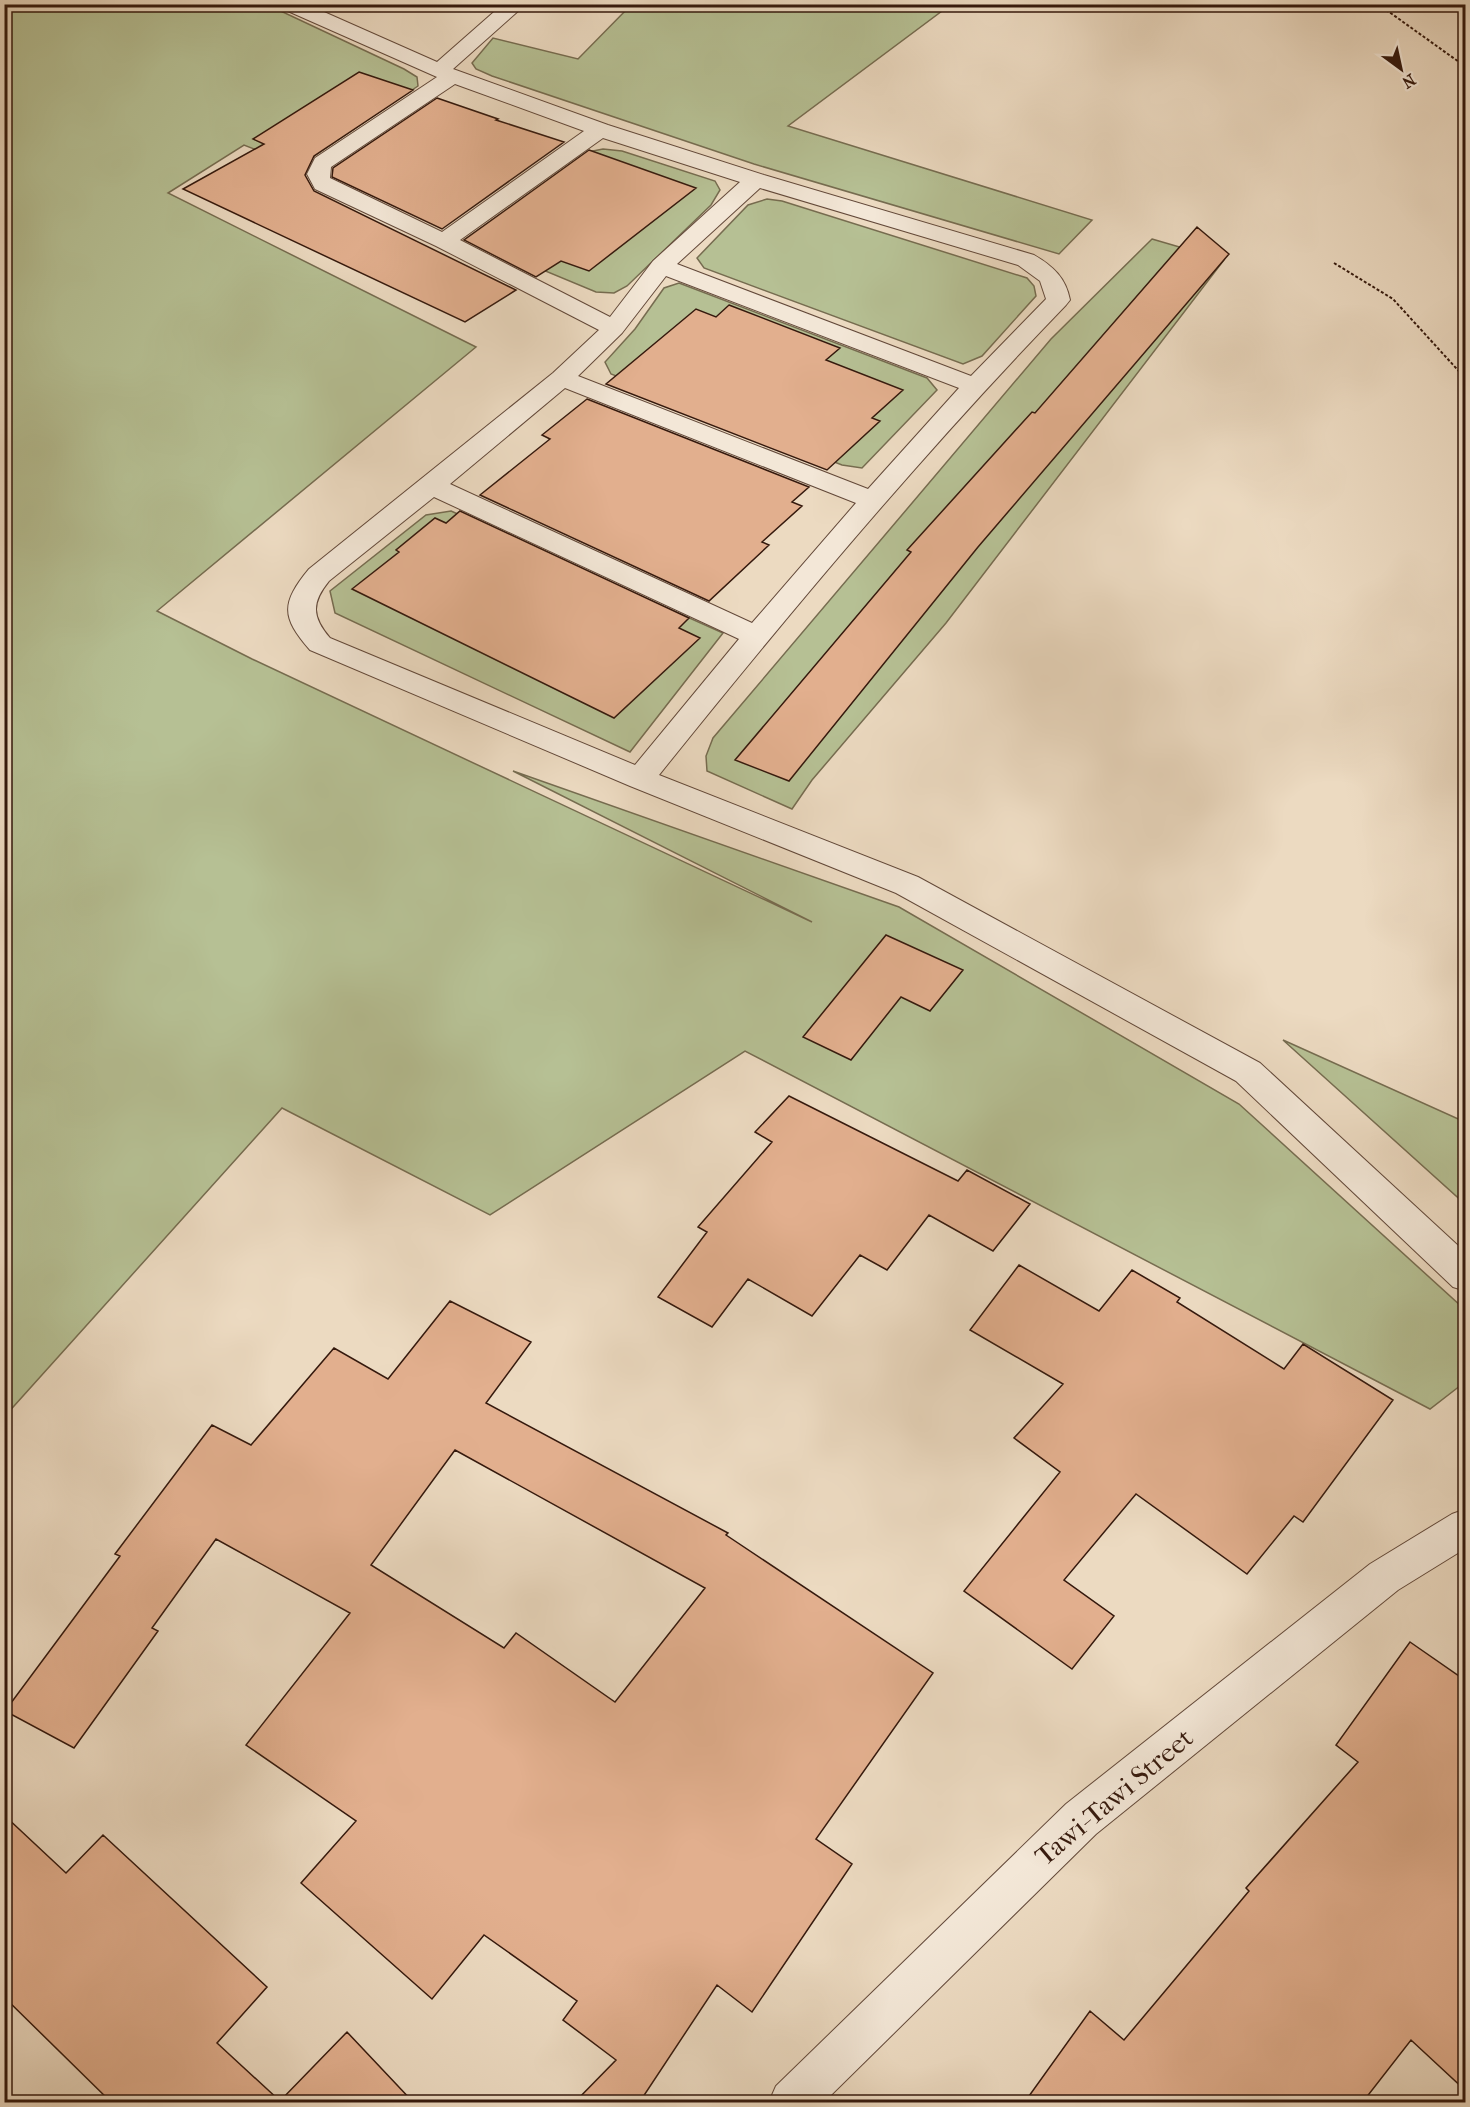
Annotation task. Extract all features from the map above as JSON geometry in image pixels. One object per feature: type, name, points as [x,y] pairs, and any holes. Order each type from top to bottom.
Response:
[{"type":"street","points":[[516,4],[446,74],[322,163],[318,174],[323,184],[444,241],[614,328]]},
{"type":"street","points":[[300,7],[446,74],[600,130],[756,180],[1026,260],[1052,278],[1057,288],[1058,300],[974,385],[872,500],[755,635],[640,778]]},
{"type":"street","points":[[444,241],[600,130]]},
{"type":"street","points":[[756,180],[661,266],[614,328],[562,378],[432,486],[319,575],[305,591],[299,609],[304,628],[320,644],[640,778],[907,885],[1248,1072],[1466,1276]]},
{"type":"street","points":[[661,266],[974,385]]},
{"type":"street","points":[[562,378],[872,500]]},
{"type":"street","points":[[432,486],[755,635]]},
{"type":"street","name":"Tawi-Tawi Street","points":[[792,2103],[1081,1819],[1384,1577],[1466,1527]]},
{"type":"path","points":[[1378,4],[1466,67]]},
{"type":"path","points":[[1334,263],[1393,299],[1465,378]]},
{"type":"green space","points":[[181,4],[195,10],[203,5],[268,5],[404,69],[417,77],[418,86],[304,163],[290,163],[244,145],[168,193],[476,347],[157,611],[252,659],[812,922],[513,771],[899,907],[1239,1104],[1462,1307],[1465,1313],[1465,1382],[1430,1409],[745,1051],[490,1215],[282,1108],[5,1416],[5,5]]},
{"type":"green space","points":[[631,5],[950,5],[788,126],[1092,220],[1059,254],[754,164],[492,76],[476,69],[472,63],[493,38],[578,59]]},
{"type":"green space","points":[[603,149],[622,151],[715,181],[720,190],[711,205],[627,286],[614,293],[596,292],[514,258],[588,152]]},
{"type":"green space","points":[[767,199],[782,201],[1027,278],[1034,286],[1036,296],[982,356],[963,364],[704,268],[697,258],[748,205]]},
{"type":"green space","points":[[1152,239],[1224,260],[946,623],[812,780],[792,809],[707,771],[706,756],[713,738],[1051,339]]},
{"type":"green space","points":[[679,283],[927,378],[937,390],[862,468],[842,465],[611,374],[605,362],[635,329],[664,288]]},
{"type":"green space","points":[[451,511],[723,633],[630,752],[335,613],[330,591],[426,515]]},
{"type":"green space","points":[[1283,1040],[1465,1122],[1465,1204]]},
{"type":"building","points":[[359,72],[413,90],[314,156],[305,175],[314,191],[516,290],[465,322],[183,189],[264,144],[253,139]]},
{"type":"building","points":[[437,98],[564,142],[442,229],[332,177],[333,168]]},
{"type":"building","points":[[589,150],[696,188],[589,271],[561,261],[536,277],[464,240]]},
{"type":"building","points":[[1197,227],[1229,254],[978,547],[789,781],[735,760],[911,552],[907,550],[1032,412],[1035,413]]},
{"type":"building","points":[[729,305],[840,348],[826,360],[903,390],[872,418],[880,421],[827,470],[606,384],[696,309],[716,317]]},
{"type":"building","points":[[587,399],[809,487],[792,502],[802,506],[762,542],[769,545],[709,601],[480,495],[550,439],[542,435]]},
{"type":"building","points":[[460,511],[689,618],[679,628],[700,638],[614,718],[352,589],[399,552],[396,550],[435,518],[446,523]]},
{"type":"building","points":[[886,935],[963,970],[930,1011],[901,997],[851,1060],[803,1037]]},
{"type":"building","points":[[789,1096],[958,1181],[967,1170],[1030,1204],[993,1251],[929,1215],[887,1270],[860,1255],[812,1316],[748,1279],[712,1327],[658,1297],[707,1232],[698,1227],[772,1142],[755,1132]]},
{"type":"building","points":[[1019,1265],[1099,1311],[1132,1270],[1180,1298],[1177,1302],[1284,1369],[1303,1344],[1393,1400],[1303,1522],[1294,1516],[1247,1574],[1136,1494],[1064,1580],[1114,1616],[1072,1669],[964,1591],[1060,1472],[1014,1438],[1063,1384],[970,1330]]},
{"type":"building","points":[[450,1301],[531,1342],[486,1403],[728,1533],[726,1535],[933,1673],[816,1839],[852,1864],[752,2012],[717,1985],[639,2103],[574,2103],[616,2060],[563,2020],[577,2001],[484,1935],[432,1999],[301,1883],[356,1821],[246,1745],[350,1613],[216,1539],[152,1628],[158,1631],[74,1748],[5,1711],[120,1556],[115,1554],[212,1425],[251,1445],[334,1348],[388,1379]],"holes":[[[455,1450],[705,1588],[615,1702],[516,1633],[504,1648],[371,1565]]]},
{"type":"building","points":[[1410,1642],[1466,1681],[1466,2091],[1411,2040],[1362,2103],[1024,2103],[1090,2011],[1124,2040],[1249,1891],[1246,1888],[1358,1762],[1336,1745]]},
{"type":"building","points":[[4,1815],[66,1873],[103,1835],[267,1987],[217,2043],[280,2101],[347,2032],[414,2103],[112,2103],[4,1997]]}]
